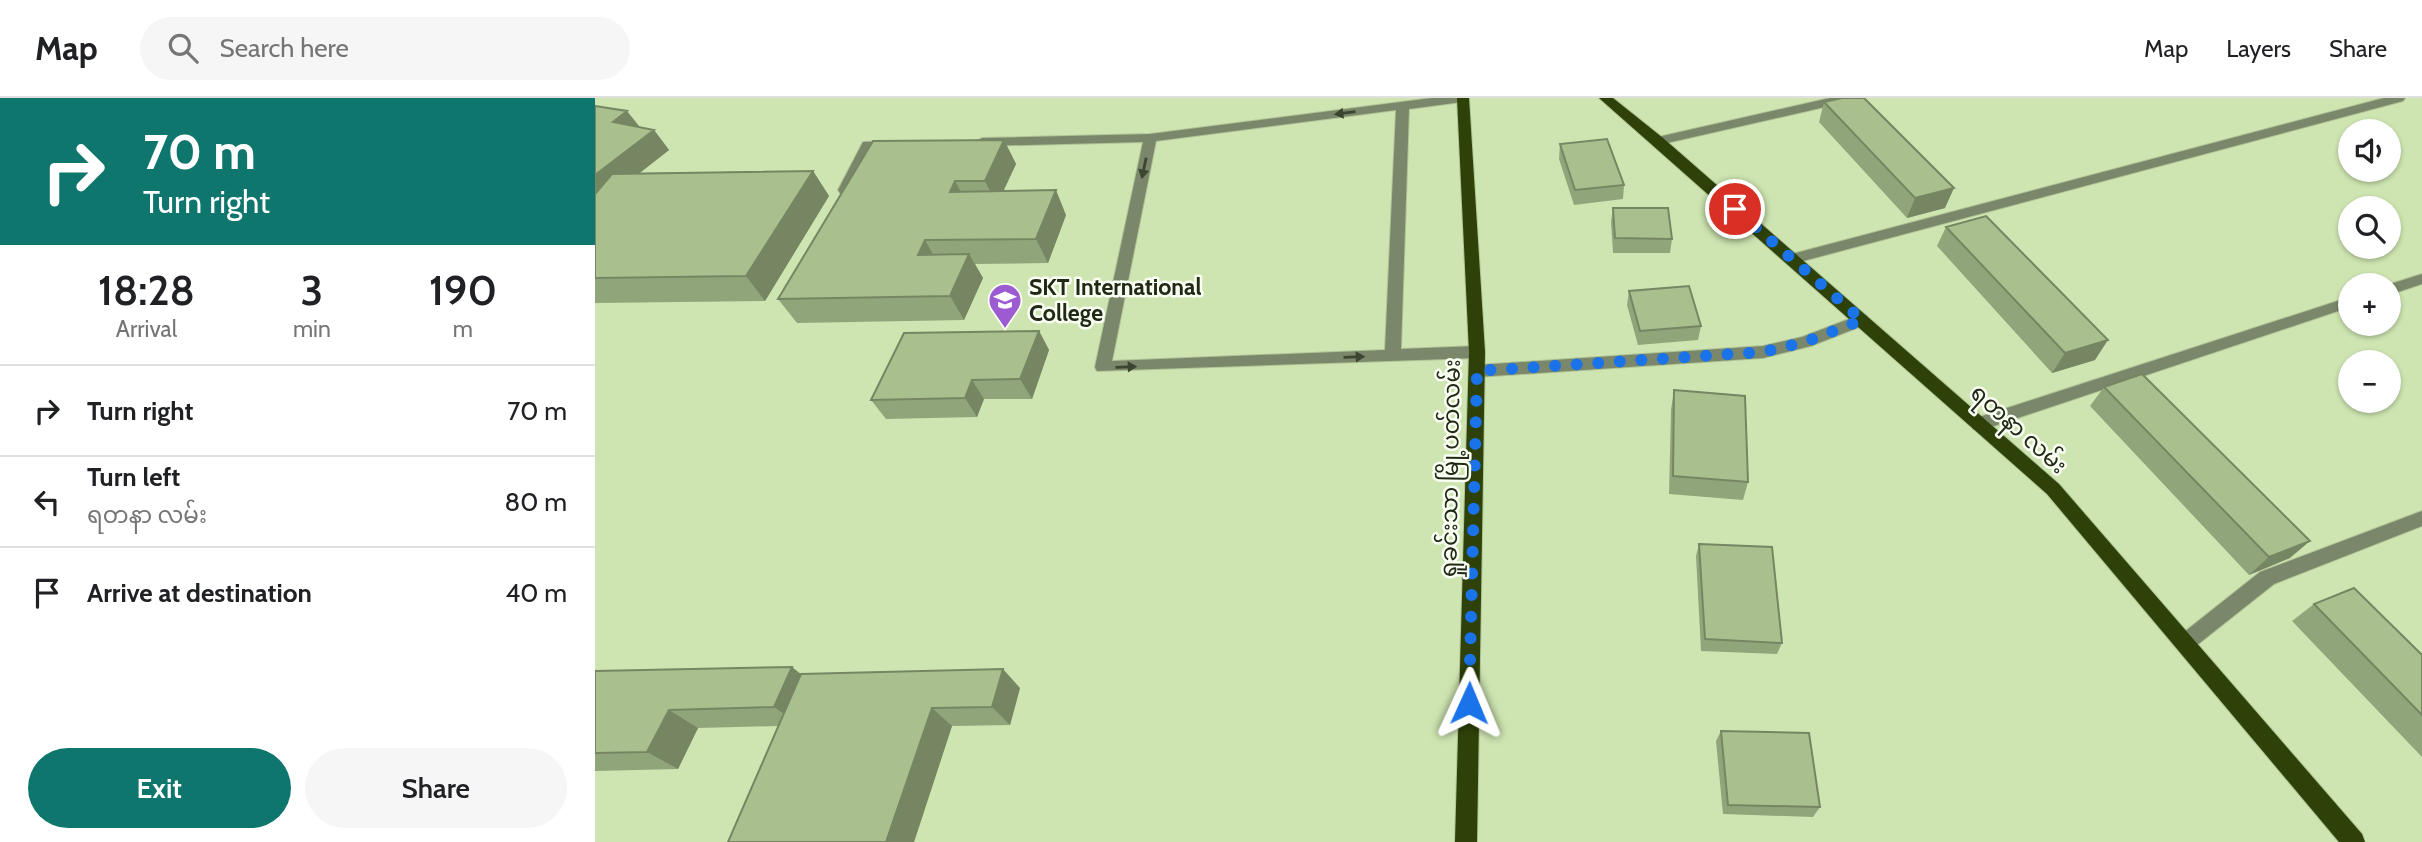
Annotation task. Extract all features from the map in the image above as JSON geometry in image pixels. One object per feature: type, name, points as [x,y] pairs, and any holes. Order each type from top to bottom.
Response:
[{"type":"main road","name":"ရှုခင်းသာ မြို့ပတ်လမ်း","points":[[1462,98],[1477,352],[1467,842]]},
{"type":"main road","name":"ရတနာ လမ်း","points":[[1605,98],[2053,489],[2354,842]]},
{"type":"street","points":[[962,143],[1150,138],[1462,98]]},
{"type":"street","points":[[1658,142],[1847,98]]},
{"type":"street","points":[[1792,259],[2399,98]]},
{"type":"street","points":[[1393,355],[1403,105]]},
{"type":"street","points":[[1150,138],[1103,368],[1477,352]]},
{"type":"street","points":[[839,203],[868,145],[909,144]]},
{"type":"street","points":[[2401,286],[2422,279]]},
{"type":"street","points":[[1979,424],[2338,307]]},
{"type":"street","points":[[1477,371],[1763,352],[1805,342],[1862,320]]},
{"type":"street","points":[[2185,643],[2267,578],[2422,518]]},
{"type":"building","points":[[1842,98],[1864,98],[1954,188],[1915,198],[1824,102]]},
{"type":"building","points":[[595,106],[627,111],[613,122],[654,130],[595,175]]},
{"type":"building","points":[[1607,139],[1624,185],[1575,190],[1560,144]]},
{"type":"building","points":[[1004,140],[985,181],[955,181],[950,192],[1056,190],[1036,239],[925,240],[918,255],[969,254],[950,296],[778,299],[873,141]]},
{"type":"building","points":[[813,171],[746,276],[595,278],[595,194],[612,174]]},
{"type":"building","points":[[1613,208],[1668,208],[1672,239],[1615,238]]},
{"type":"building","points":[[1986,216],[2108,340],[2065,353],[1946,227]]},
{"type":"building","points":[[1689,286],[1701,326],[1640,331],[1629,291]]},
{"type":"building","points":[[1039,331],[1020,379],[972,380],[965,398],[871,400],[904,333]]},
{"type":"building","points":[[2142,374],[2310,541],[2269,557],[2104,387]]},
{"type":"building","points":[[1674,390],[1745,396],[1748,482],[1673,476]]},
{"type":"building","points":[[1699,544],[1772,547],[1782,643],[1705,639]]},
{"type":"building","points":[[2354,588],[2422,655],[2422,715],[2314,604]]},
{"type":"building","points":[[792,667],[774,707],[669,710],[647,752],[595,753],[595,671]]},
{"type":"building","points":[[1003,669],[992,707],[932,708],[886,842],[728,842],[801,674]]},
{"type":"building","points":[[1721,731],[1809,733],[1820,807],[1728,805]]},
{"type":"place","name":"SKT International College","points":[[1005,330]]},
{"type":"route","points":[[1469,703],[1477,371],[1763,352],[1805,342],[1862,320],[1735,209]]}]
